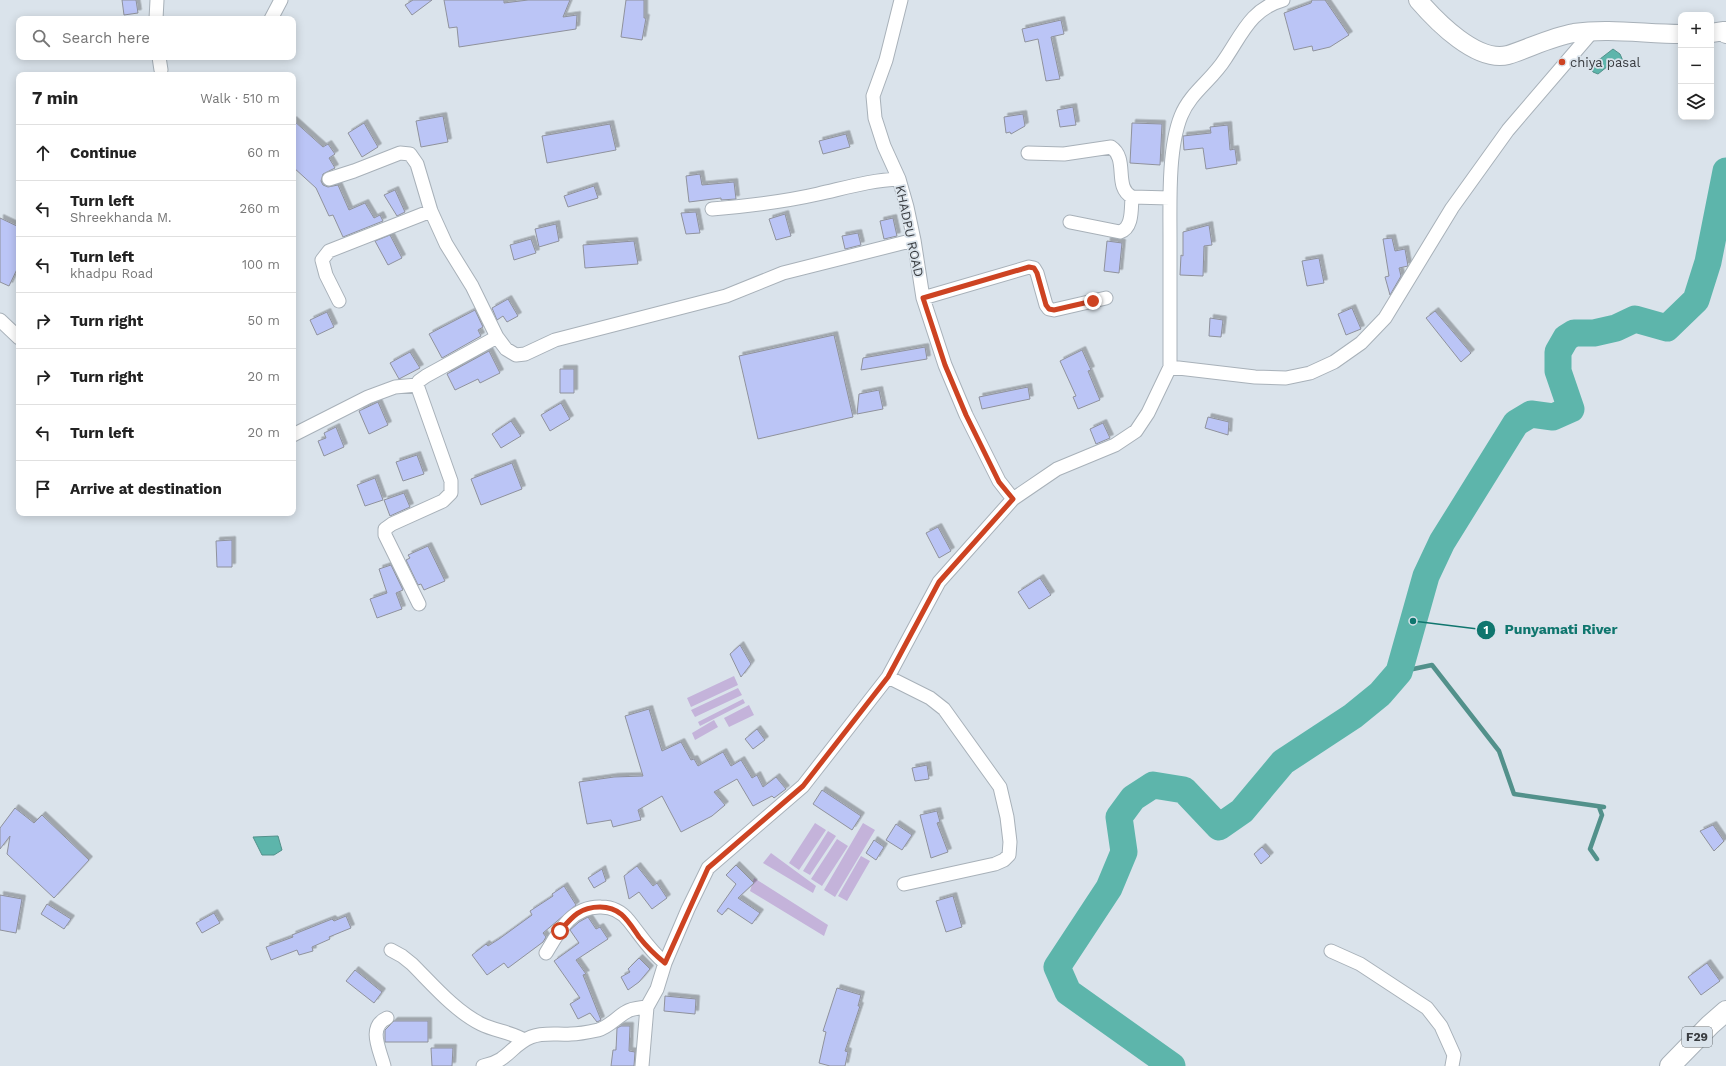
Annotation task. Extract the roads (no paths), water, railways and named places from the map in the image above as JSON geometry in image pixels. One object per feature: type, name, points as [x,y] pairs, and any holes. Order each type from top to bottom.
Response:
[{"type":"main road","name":"F29","points":[[1670,1066],[1710,1025],[1726,1011]]},
{"type":"street","points":[[156,16],[157,0]]},
{"type":"street","points":[[273,16],[281,0]]},
{"type":"street","name":"KHADPU ROAD","points":[[901,0],[886,60],[874,96],[875,118],[884,146],[899,179],[914,240],[923,298],[945,365],[966,415],[999,482],[1013,499]]},
{"type":"street","points":[[642,1066],[647,1008],[657,989],[665,963],[708,868],[803,786],[888,677],[939,582],[1013,499],[1057,470],[1116,445],[1136,431],[1148,412],[1170,367],[1170,198],[1175,132],[1187,104],[1220,67],[1260,9],[1283,0]]},
{"type":"street","points":[[1418,0],[1462,43],[1480,52],[1497,57],[1574,33],[1678,34]]},
{"type":"street","points":[[1170,367],[1256,378],[1286,378],[1310,373],[1334,362],[1361,343],[1385,318],[1452,208],[1508,130],[1592,32]]},
{"type":"street","points":[[1028,153],[1064,154],[1112,147],[1120,155],[1123,188],[1127,194],[1132,197],[1170,198]]},
{"type":"street","points":[[329,179],[400,153],[410,154],[417,164],[431,211],[446,244],[472,286],[497,337],[506,350],[516,355],[525,354],[555,340],[726,296],[783,274],[914,240]]},
{"type":"street","points":[[712,209],[763,204],[853,185],[882,180],[899,179]]},
{"type":"street","points":[[1070,222],[1120,232],[1125,230],[1129,225],[1132,197]]},
{"type":"street","points":[[339,301],[326,275],[322,260],[325,254],[329,251],[431,211]]},
{"type":"street","points":[[923,298],[1029,267],[1034,268],[1037,273],[1046,305],[1049,309],[1054,310],[1106,298]]},
{"type":"street","points":[[0,320],[16,335]]},
{"type":"street","points":[[417,385],[419,381],[426,376],[497,337]]},
{"type":"street","points":[[296,433],[368,397],[395,387],[417,385]]},
{"type":"street","points":[[417,385],[451,481],[450,493],[443,501],[392,524],[385,529],[385,535],[419,604]]},
{"type":"street","points":[[888,677],[930,698],[944,709],[1000,788],[1010,842],[1009,854],[1000,862],[904,884]]},
{"type":"street","points":[[546,953],[560,931],[575,913],[590,907],[603,907],[616,909],[629,920],[653,953],[665,963]]},
{"type":"street","points":[[391,950],[412,964],[468,1017],[483,1025],[513,1033],[524,1040]]},
{"type":"street","points":[[1331,951],[1360,964],[1427,1008],[1441,1026],[1454,1055],[1452,1066]]},
{"type":"street","points":[[483,1066],[492,1064],[506,1057],[524,1040],[534,1036],[571,1034],[600,1029],[634,1008],[647,1008]]},
{"type":"street","points":[[384,1066],[378,1047],[377,1027],[380,1021],[387,1018]]},
{"type":"waterway","points":[[1172,1066],[1068,992],[1057,967],[1109,888],[1124,852],[1119,817],[1133,798],[1153,785],[1184,790],[1219,827],[1242,811],[1283,762],[1353,716],[1380,694],[1399,672],[1426,576],[1442,542],[1516,423],[1531,414],[1553,417],[1571,409],[1558,371],[1558,352],[1566,338],[1574,333],[1594,333],[1616,328],[1635,319],[1667,328],[1696,300],[1708,262],[1726,171]]},
{"type":"waterway","points":[[1399,672],[1432,665],[1499,751],[1514,794],[1604,807]]},
{"type":"waterway","points":[[1597,859],[1590,849],[1602,815],[1599,807]]},
{"type":"place","name":"chiya pasal","points":[[1562,62]]},
{"type":"place","name":"Punyamati River","points":[[1413,621]]}]
